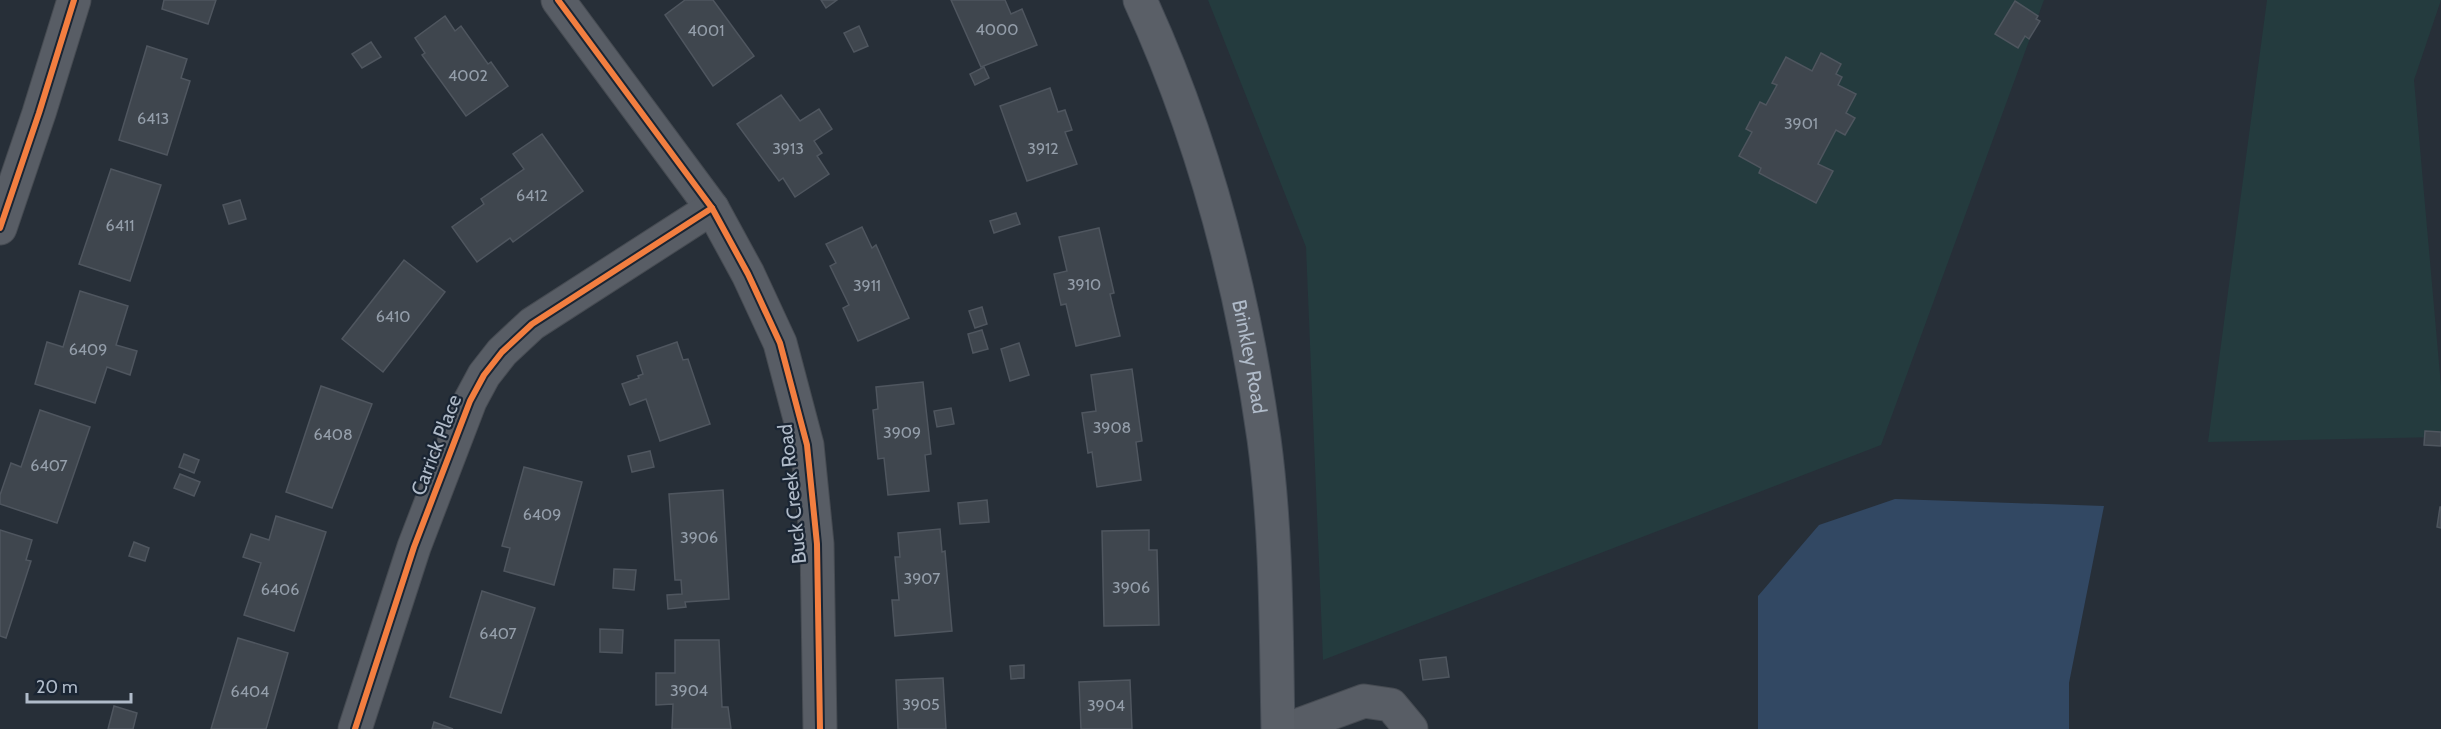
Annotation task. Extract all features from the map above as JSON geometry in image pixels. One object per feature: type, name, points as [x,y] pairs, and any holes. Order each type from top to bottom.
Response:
[{"type":"main road","name":"Brinkley Road","points":[[1140,0],[1199,155],[1245,333],[1264,440],[1273,549],[1278,729]]},
{"type":"street","points":[[0,228],[74,0]]},
{"type":"street","name":"Buck Creek Road","points":[[558,0],[712,208],[748,274],[780,343],[807,445],[817,544],[820,729]]},
{"type":"street","name":"Carrick Place","points":[[355,729],[414,547],[470,401],[484,375],[502,352],[532,324],[618,266],[712,208]]},
{"type":"street","points":[[1288,729],[1364,701],[1391,705],[1411,729]]},
{"type":"green space","points":[[1208,0],[2044,0],[1881,445],[1323,660],[1306,247]]},
{"type":"green space","points":[[2267,0],[2441,0],[2414,80],[2441,386],[2441,437],[2208,442]]},
{"type":"water","points":[[1895,499],[2104,506],[2069,683],[2069,729],[1758,729],[1758,596],[1819,525]]},
{"type":"building","points":[[164,0],[216,0],[208,24],[162,9]]},
{"type":"building","points":[[685,0],[713,0],[754,56],[713,86],[665,15]]},
{"type":"building","points":[[821,0],[837,0],[826,8]]},
{"type":"building","points":[[951,0],[1005,0],[1011,14],[1022,9],[1037,45],[981,67]]},
{"type":"building","points":[[2015,1],[2038,16],[2036,19],[2040,21],[2029,39],[2025,36],[2018,48],[1995,34]]},
{"type":"building","points":[[445,16],[455,31],[461,26],[488,64],[491,62],[508,86],[466,116],[422,55],[425,53],[415,38]]},
{"type":"building","points":[[859,26],[868,46],[854,52],[844,33]]},
{"type":"building","points":[[371,42],[381,57],[362,68],[352,54]]},
{"type":"building","points":[[147,46],[187,59],[181,78],[190,81],[167,155],[119,140]]},
{"type":"building","points":[[1821,53],[1841,64],[1836,74],[1842,77],[1838,85],[1856,94],[1846,113],[1855,118],[1845,135],[1836,130],[1818,164],[1833,171],[1816,203],[1759,173],[1761,168],[1739,156],[1752,132],[1746,129],[1760,102],[1766,105],[1777,85],[1772,83],[1786,57],[1812,71]]},
{"type":"building","points":[[984,67],[989,78],[975,85],[970,74]]},
{"type":"building","points":[[1050,88],[1058,112],[1065,110],[1072,130],[1065,132],[1077,164],[1027,181],[1000,106]]},
{"type":"building","points":[[781,95],[800,121],[819,109],[832,129],[814,141],[822,153],[817,156],[829,174],[795,197],[783,178],[779,181],[737,124]]},
{"type":"building","points":[[542,134],[583,191],[513,242],[510,238],[477,262],[452,227],[484,204],[481,199],[524,169],[513,154]]},
{"type":"building","points":[[111,169],[161,185],[130,281],[79,264]]},
{"type":"building","points":[[240,200],[246,219],[229,224],[223,205]]},
{"type":"building","points":[[1016,213],[1020,224],[994,233],[990,221]]},
{"type":"building","points":[[862,227],[872,248],[876,245],[909,318],[858,341],[843,308],[849,305],[830,266],[836,263],[826,244]]},
{"type":"building","points":[[1099,228],[1114,293],[1110,294],[1120,336],[1076,346],[1066,304],[1061,305],[1054,274],[1067,271],[1059,237]]},
{"type":"building","points":[[404,260],[445,292],[383,372],[342,339]]},
{"type":"building","points":[[80,291],[128,306],[116,345],[137,351],[130,375],[107,367],[95,403],[35,384],[47,342],[63,347]]},
{"type":"building","points":[[982,307],[987,324],[975,328],[969,311]]},
{"type":"building","points":[[982,330],[988,349],[973,353],[968,334]]},
{"type":"building","points":[[677,342],[683,360],[688,359],[710,424],[660,441],[646,399],[630,405],[622,384],[639,378],[638,376],[643,374],[637,356]]},
{"type":"building","points":[[1019,343],[1029,375],[1010,381],[1001,349]]},
{"type":"building","points":[[1132,369],[1142,441],[1136,442],[1141,480],[1097,487],[1092,452],[1088,453],[1082,413],[1096,411],[1091,375]]},
{"type":"building","points":[[923,382],[931,454],[925,455],[929,491],[888,495],[884,458],[878,459],[873,410],[878,409],[876,387]]},
{"type":"building","points":[[321,386],[372,404],[332,508],[286,492]]},
{"type":"building","points":[[951,408],[954,424],[937,427],[934,411]]},
{"type":"building","points":[[40,410],[90,427],[57,523],[0,504],[0,495],[11,463],[21,467]]},
{"type":"building","points":[[2425,431],[2441,432],[2441,446],[2424,445]]},
{"type":"building","points":[[650,451],[654,467],[632,472],[628,456]]},
{"type":"building","points":[[184,454],[199,460],[194,473],[179,467]]},
{"type":"building","points":[[524,467],[582,482],[554,585],[504,571],[510,548],[502,546]]},
{"type":"building","points":[[180,474],[200,482],[194,496],[174,488]]},
{"type":"building","points":[[723,490],[729,599],[685,602],[686,607],[668,609],[667,595],[682,594],[681,580],[675,580],[669,494]]},
{"type":"building","points":[[987,500],[989,522],[960,524],[958,503]]},
{"type":"building","points":[[2441,507],[2441,528],[2437,527]]},
{"type":"building","points":[[276,516],[326,532],[294,631],[244,615],[261,563],[243,557],[251,534],[269,540]]},
{"type":"building","points":[[940,529],[942,552],[945,551],[952,631],[895,636],[892,600],[899,600],[895,557],[900,557],[898,533]]},
{"type":"building","points":[[0,530],[32,540],[26,560],[31,561],[6,638],[0,636]]},
{"type":"building","points":[[1149,530],[1149,550],[1157,550],[1159,625],[1104,626],[1102,531]]},
{"type":"building","points":[[134,542],[149,548],[145,561],[129,556]]},
{"type":"building","points":[[614,569],[636,570],[634,590],[613,588]]},
{"type":"building","points":[[482,591],[535,608],[501,713],[450,697]]},
{"type":"building","points":[[600,629],[623,630],[622,653],[600,652]]},
{"type":"building","points":[[238,638],[288,653],[266,729],[211,729]]},
{"type":"building","points":[[675,640],[719,640],[722,707],[728,707],[731,729],[672,729],[673,704],[656,705],[656,673],[675,673]]},
{"type":"building","points":[[1446,657],[1449,677],[1423,680],[1420,660]]},
{"type":"building","points":[[1024,665],[1024,678],[1011,679],[1010,666]]},
{"type":"building","points":[[943,678],[946,729],[898,729],[896,680]]},
{"type":"building","points":[[1130,680],[1132,729],[1081,729],[1079,682]]},
{"type":"building","points":[[114,706],[137,713],[133,729],[108,729]]},
{"type":"building","points":[[434,722],[453,729],[432,729]]},
{"type":"cycle path","points":[[0,228],[74,0]]},
{"type":"cycle path","points":[[558,0],[712,208],[748,274],[780,343],[807,445],[817,544],[820,729]]},
{"type":"cycle path","points":[[355,729],[414,547],[470,401],[484,375],[502,352],[532,324],[712,208]]}]
